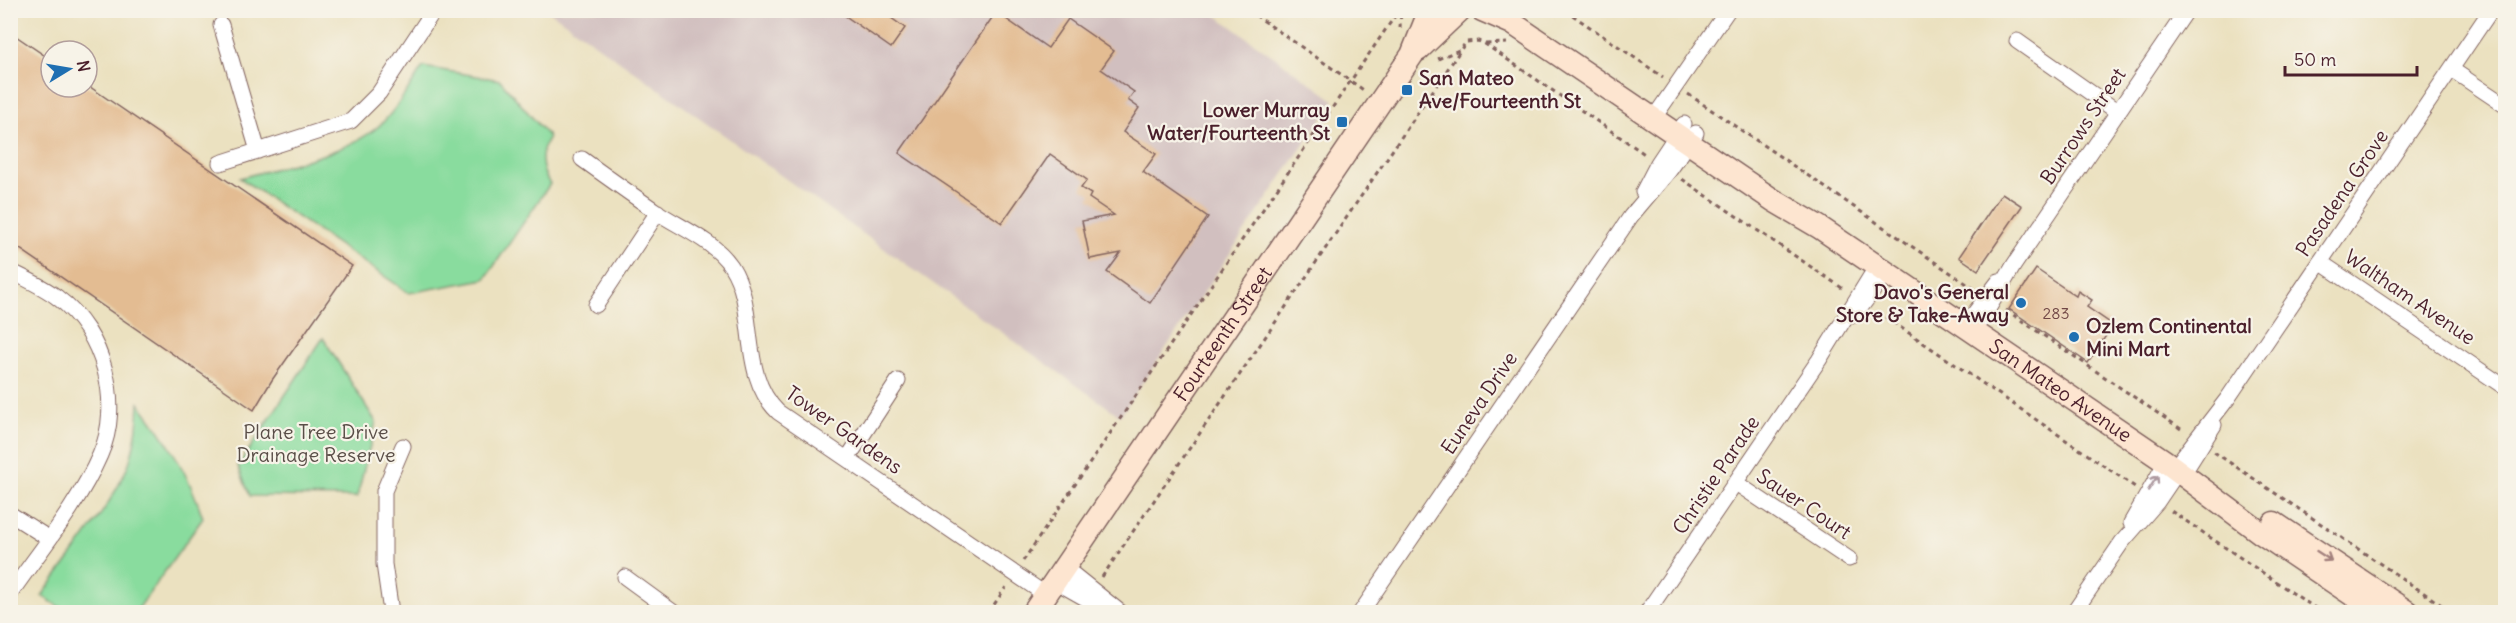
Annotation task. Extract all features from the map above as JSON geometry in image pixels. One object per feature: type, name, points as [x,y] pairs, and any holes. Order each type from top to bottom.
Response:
[{"type":"street","points":[[220,163],[344,125],[358,116],[379,93],[435,10]]},
{"type":"street","name":"Fourteenth Street","points":[[1050,589],[1412,55],[1430,10]]},
{"type":"street","name":"Fourteenth Street","points":[[1412,55],[1460,10]]},
{"type":"street","name":"San Mateo Avenue","points":[[1482,10],[1512,23],[1789,197],[1819,226],[2175,469],[2261,533],[2366,603],[2407,612]]},
{"type":"street","name":"San Mateo Avenue","points":[[1516,10],[1657,114]]},
{"type":"street","points":[[1657,114],[1728,10]]},
{"type":"street","name":"Burrows Street","points":[[1969,330],[2187,10]]},
{"type":"street","name":"Pasadena Grove","points":[[2074,612],[2151,498],[2199,441],[2492,10]]},
{"type":"street","points":[[221,25],[258,151]]},
{"type":"street","points":[[2017,41],[2118,112]]},
{"type":"street","points":[[2451,69],[2505,105]]},
{"type":"street","name":"Euneva Drive","points":[[1361,612],[1687,134]]},
{"type":"street","name":"Tower Gardens","points":[[582,159],[712,247],[731,267],[742,298],[758,382],[770,404],[847,459],[1050,589]]},
{"type":"street","points":[[596,305],[658,212]]},
{"type":"street","name":"Waltham Avenue","points":[[2320,262],[2505,388]]},
{"type":"street","name":"Christie Parade","points":[[1647,612],[1882,269]]},
{"type":"street","points":[[10,271],[59,298],[75,315],[98,348],[108,391],[107,430],[100,454],[87,479],[10,594]]},
{"type":"street","points":[[847,459],[898,381]]},
{"type":"street","points":[[391,612],[384,564],[384,491],[390,470],[403,446]]},
{"type":"street","name":"Sauer Court","points":[[1736,483],[1849,559]]},
{"type":"street","points":[[10,514],[48,538]]},
{"type":"street","points":[[625,577],[673,612]]},
{"type":"street","points":[[1050,589],[1094,589],[1120,612]]},
{"type":"street","points":[[1050,589],[1110,612]]},
{"type":"path","points":[[1248,10],[1381,102]]},
{"type":"path","points":[[1026,558],[1399,10]]},
{"type":"path","points":[[1565,10],[2452,612]]},
{"type":"path","points":[[1094,589],[1461,49],[1466,42],[1478,40],[2321,612]]},
{"type":"shaded area","points":[[549,11],[1210,11],[1334,100],[1120,416]]},
{"type":"green space","points":[[423,67],[500,80],[549,137],[542,160],[544,172],[550,184],[485,279],[409,293],[240,178],[315,157],[353,143],[382,123]]},
{"type":"green space","name":"Plane Tree Drive Drainage Reserve","points":[[323,338],[376,422],[357,497],[250,496],[238,466]]},
{"type":"green space","points":[[139,403],[176,458],[203,518],[136,612],[67,612],[42,596],[102,513],[122,479],[133,448]]},
{"type":"building","points":[[837,10],[880,10],[905,28],[891,48]]},
{"type":"building","points":[[996,12],[1048,48],[1068,19],[1114,51],[1101,69],[1134,92],[1128,100],[1139,108],[1123,132],[1156,154],[1143,172],[1208,217],[1150,303],[1107,272],[1121,253],[1090,259],[1082,221],[1114,215],[1089,198],[1091,194],[1081,188],[1087,180],[1050,154],[1002,223],[899,153]]},
{"type":"building","points":[[10,32],[39,52],[39,99],[99,99],[99,93],[352,266],[272,380],[254,410],[10,242]]},
{"type":"building","points":[[2002,193],[2022,206],[1978,270],[1959,257]]},
{"type":"building","points":[[2036,269],[2076,296],[2078,291],[2092,300],[2087,307],[2113,325],[2088,363],[2009,309]]},
{"type":"place","name":"San Mateo Ave/Fourteenth St","points":[[1407,90]]},
{"type":"place","name":"Lower Murray Water/Fourteenth St","points":[[1342,122]]},
{"type":"place","name":"Davo's General Store & Take-Away","points":[[2021,303]]},
{"type":"place","name":"Ozlem Continental Mini Mart","points":[[2074,337]]}]
